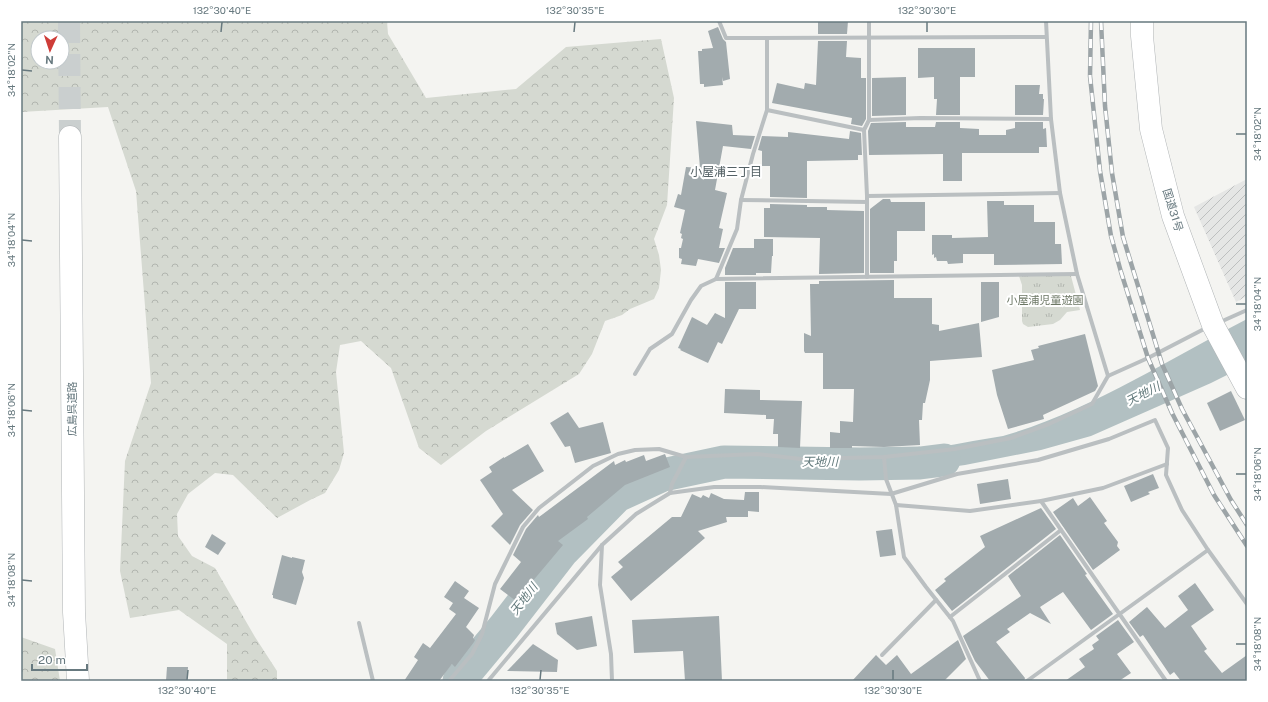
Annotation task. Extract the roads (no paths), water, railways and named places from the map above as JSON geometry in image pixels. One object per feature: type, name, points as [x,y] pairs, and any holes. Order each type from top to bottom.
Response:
[{"type":"highway","name":"国道31号","points":[[1142,21],[1142,36],[1151,129],[1172,216],[1215,327],[1243,380]]},
{"type":"highway","name":"広島呉道路","points":[[70,137],[74,612],[78,681]]},
{"type":"street","points":[[719,21],[726,38],[1046,37]]},
{"type":"street","points":[[867,277],[867,196],[864,130],[869,120],[869,21]]},
{"type":"street","points":[[1046,21],[1051,119],[1060,193],[1077,274],[1108,376]]},
{"type":"street","points":[[716,279],[736,229],[741,200],[753,154],[767,110],[767,38]]},
{"type":"street","points":[[767,110],[864,130]]},
{"type":"street","points":[[869,120],[920,118],[1051,119]]},
{"type":"street","points":[[867,196],[1060,193]]},
{"type":"street","points":[[741,200],[867,202]]},
{"type":"street","points":[[635,374],[650,349],[672,334],[691,300],[701,286],[716,279],[1077,274]]},
{"type":"street","points":[[449,681],[472,654],[482,634],[492,594],[501,569],[523,527],[539,508],[592,466],[618,454],[635,450],[659,449],[686,457],[757,454],[801,459],[884,457],[955,449],[1011,438],[1043,426],[1092,404],[1108,376],[1215,327],[1247,310]]},
{"type":"street","points":[[488,681],[602,545],[636,514],[670,493],[714,487],[760,486],[891,494],[957,474],[1038,460],[1109,439],[1155,420],[1168,448],[1166,475],[1182,510],[1208,550],[1247,604]]},
{"type":"street","points":[[670,493],[672,484],[686,457]]},
{"type":"street","points":[[884,457],[886,479],[896,505],[904,557],[953,621],[980,681]]},
{"type":"street","points":[[896,505],[970,511],[1041,501],[1103,488],[1167,464]]},
{"type":"street","points":[[1041,501],[1166,681]]},
{"type":"street","points":[[950,617],[1061,530]]},
{"type":"street","points":[[602,545],[600,585],[611,654],[612,681]]},
{"type":"street","points":[[1027,681],[1208,550]]},
{"type":"street","points":[[882,654],[936,600]]},
{"type":"street","points":[[359,623],[373,681]]},
{"type":"water","points":[[1247,319],[1247,365],[1211,383],[1091,436],[1041,450],[965,465],[900,474],[898,453],[1003,436],[1067,413],[1128,384]]},
{"type":"waterway","name":"天地川","points":[[459,681],[504,627],[562,552],[617,496],[663,475],[724,462],[860,464],[920,463],[944,460]]},
{"type":"tunnel","points":[[69,21],[70,137]]},
{"type":"railway","points":[[1091,21],[1090,76],[1100,171],[1111,236],[1121,272],[1148,358],[1172,413],[1214,495],[1247,546]]},
{"type":"railway","points":[[1101,21],[1105,106],[1112,173],[1123,237],[1162,364],[1182,409],[1231,500],[1247,525]]},
{"type":"district","name":"小屋浦三丁目","points":[[726,172]]},
{"type":"park label","name":"小屋浦児童遊園","points":[[1045,300]]}]
